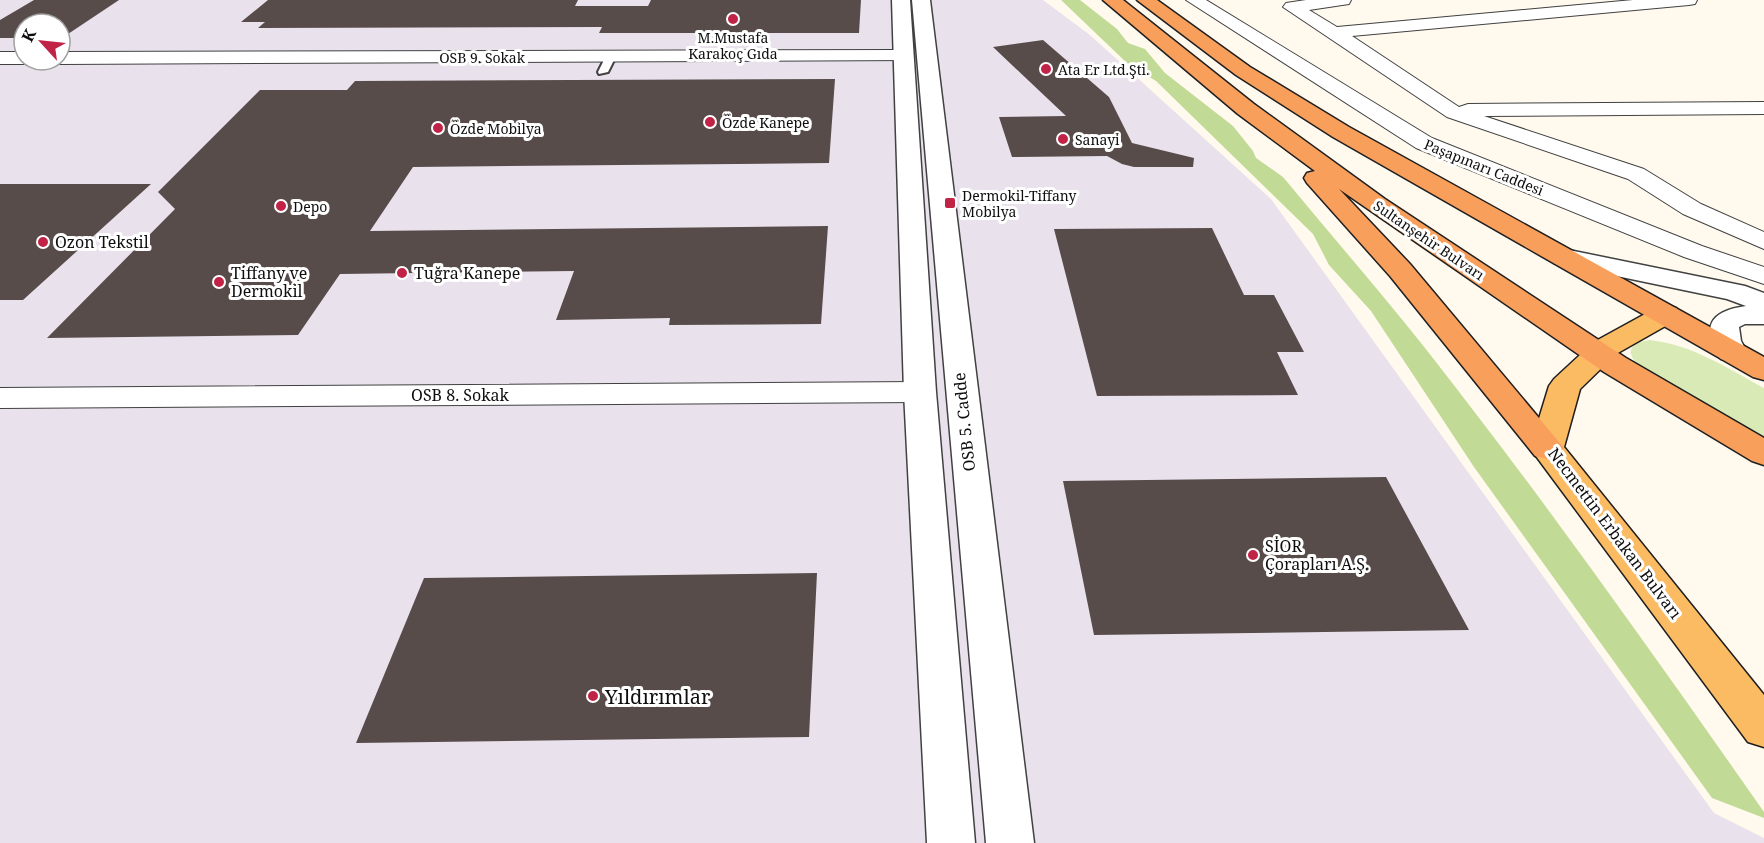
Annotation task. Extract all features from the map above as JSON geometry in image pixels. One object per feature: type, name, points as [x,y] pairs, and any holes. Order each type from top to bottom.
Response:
[{"type":"highway","name":"Sultanşehir Bulvarı","points":[[1112,0],[1246,109],[1385,211],[1599,354],[1764,453]]},
{"type":"highway","points":[[1146,0],[1243,71],[1331,126],[1764,370]]},
{"type":"highway","points":[[1246,109],[1315,177],[1400,270],[1547,448]]},
{"type":"main road","name":"Necmettin Erbakan Bulvarı","points":[[1666,314],[1636,328],[1599,354],[1565,386],[1547,448],[1764,728]]},
{"type":"street","points":[[901,0],[920,392],[951,843]]},
{"type":"street","name":"OSB 5. Cadde","points":[[921,0],[1010,843]]},
{"type":"street","name":"Paşapınarı Caddesi","points":[[1194,0],[1424,144],[1699,255],[1762,298]]},
{"type":"street","points":[[1343,0],[1292,7],[1374,58],[1460,116],[1636,174],[1692,209],[1764,241]]},
{"type":"street","points":[[1331,33],[1689,0]]},
{"type":"street","name":"OSB 9. Sokak","points":[[72,58],[607,64],[904,56]]},
{"type":"street","points":[[1449,110],[1764,108]]},
{"type":"street","points":[[1564,257],[1762,298]]},
{"type":"street","name":"Necmettin Erbakan Bulvarı","points":[[1666,314],[1688,304],[1711,298],[1762,298]]},
{"type":"street","points":[[1732,352],[1723,336],[1726,322],[1743,315],[1762,298]]},
{"type":"street","name":"OSB 8. Sokak","points":[[0,398],[920,392]]},
{"type":"shaded area","points":[[0,0],[1043,0],[1090,35],[1271,199],[1714,813],[1764,838],[1764,843],[0,843]]},
{"type":"green space","points":[[1061,0],[1080,0],[1117,29],[1128,43],[1145,49],[1165,73],[1233,126],[1256,158],[1283,177],[1408,326],[1512,462],[1598,577],[1681,694],[1764,812],[1764,818],[1712,798],[1474,467],[1371,311],[1329,265],[1313,234],[1156,81],[1127,63]]},
{"type":"green space","points":[[1650,340],[1695,352],[1764,388],[1764,441],[1636,363],[1631,350],[1636,344]]},
{"type":"building","points":[[34,0],[119,0],[72,31],[72,12],[14,12]]},
{"type":"building","points":[[268,0],[578,0],[575,6],[648,6],[651,0],[861,0],[859,33],[599,33],[602,27],[258,28],[265,22],[241,22]]},
{"type":"building","points":[[12,13],[12,38],[0,38],[0,20]]},
{"type":"building","points":[[1043,40],[1109,97],[1132,143],[1194,158],[1193,167],[1134,167],[1107,156],[1012,157],[999,117],[1066,116],[993,47]]},
{"type":"building","points":[[835,79],[829,163],[413,167],[370,231],[828,226],[821,324],[669,325],[670,318],[556,320],[574,271],[340,274],[298,335],[47,338],[175,209],[158,192],[260,90],[347,90],[355,81]]},
{"type":"building","name":"Ozon Tekstil","points":[[0,184],[151,184],[23,300],[0,300]]},
{"type":"building","points":[[1212,228],[1244,295],[1274,295],[1304,352],[1277,352],[1298,395],[1097,396],[1054,229]]},
{"type":"building","name":"SİOR Çorapları A.Ş.","points":[[1386,477],[1469,630],[1094,635],[1063,481]]},
{"type":"building","name":"Yıldırımlar","points":[[817,573],[809,737],[356,743],[424,578]]},
{"type":"place","name":"M.Mustafa Karakoç Gıda","points":[[733,19]]},
{"type":"place","name":"Ata Er Ltd.Şti.","points":[[1046,69]]},
{"type":"place","name":"Özde Kanepe","points":[[710,122]]},
{"type":"place","name":"Özde Mobilya","points":[[438,128]]},
{"type":"place","name":"Sanayi","points":[[1063,139]]},
{"type":"place","name":"Dermokil-Tiffany Mobilya","points":[[950,203]]},
{"type":"place","name":"Depo","points":[[281,206]]},
{"type":"place","name":"Ozon Tekstil","points":[[43,242]]},
{"type":"place","name":"Tuğra Kanepe","points":[[402,273]]},
{"type":"place","name":"Tiffany ve Dermokil","points":[[219,282]]},
{"type":"place","name":"SİOR Çorapları A.Ş.","points":[[1253,555]]},
{"type":"place","name":"Yıldırımlar","points":[[593,696]]}]
